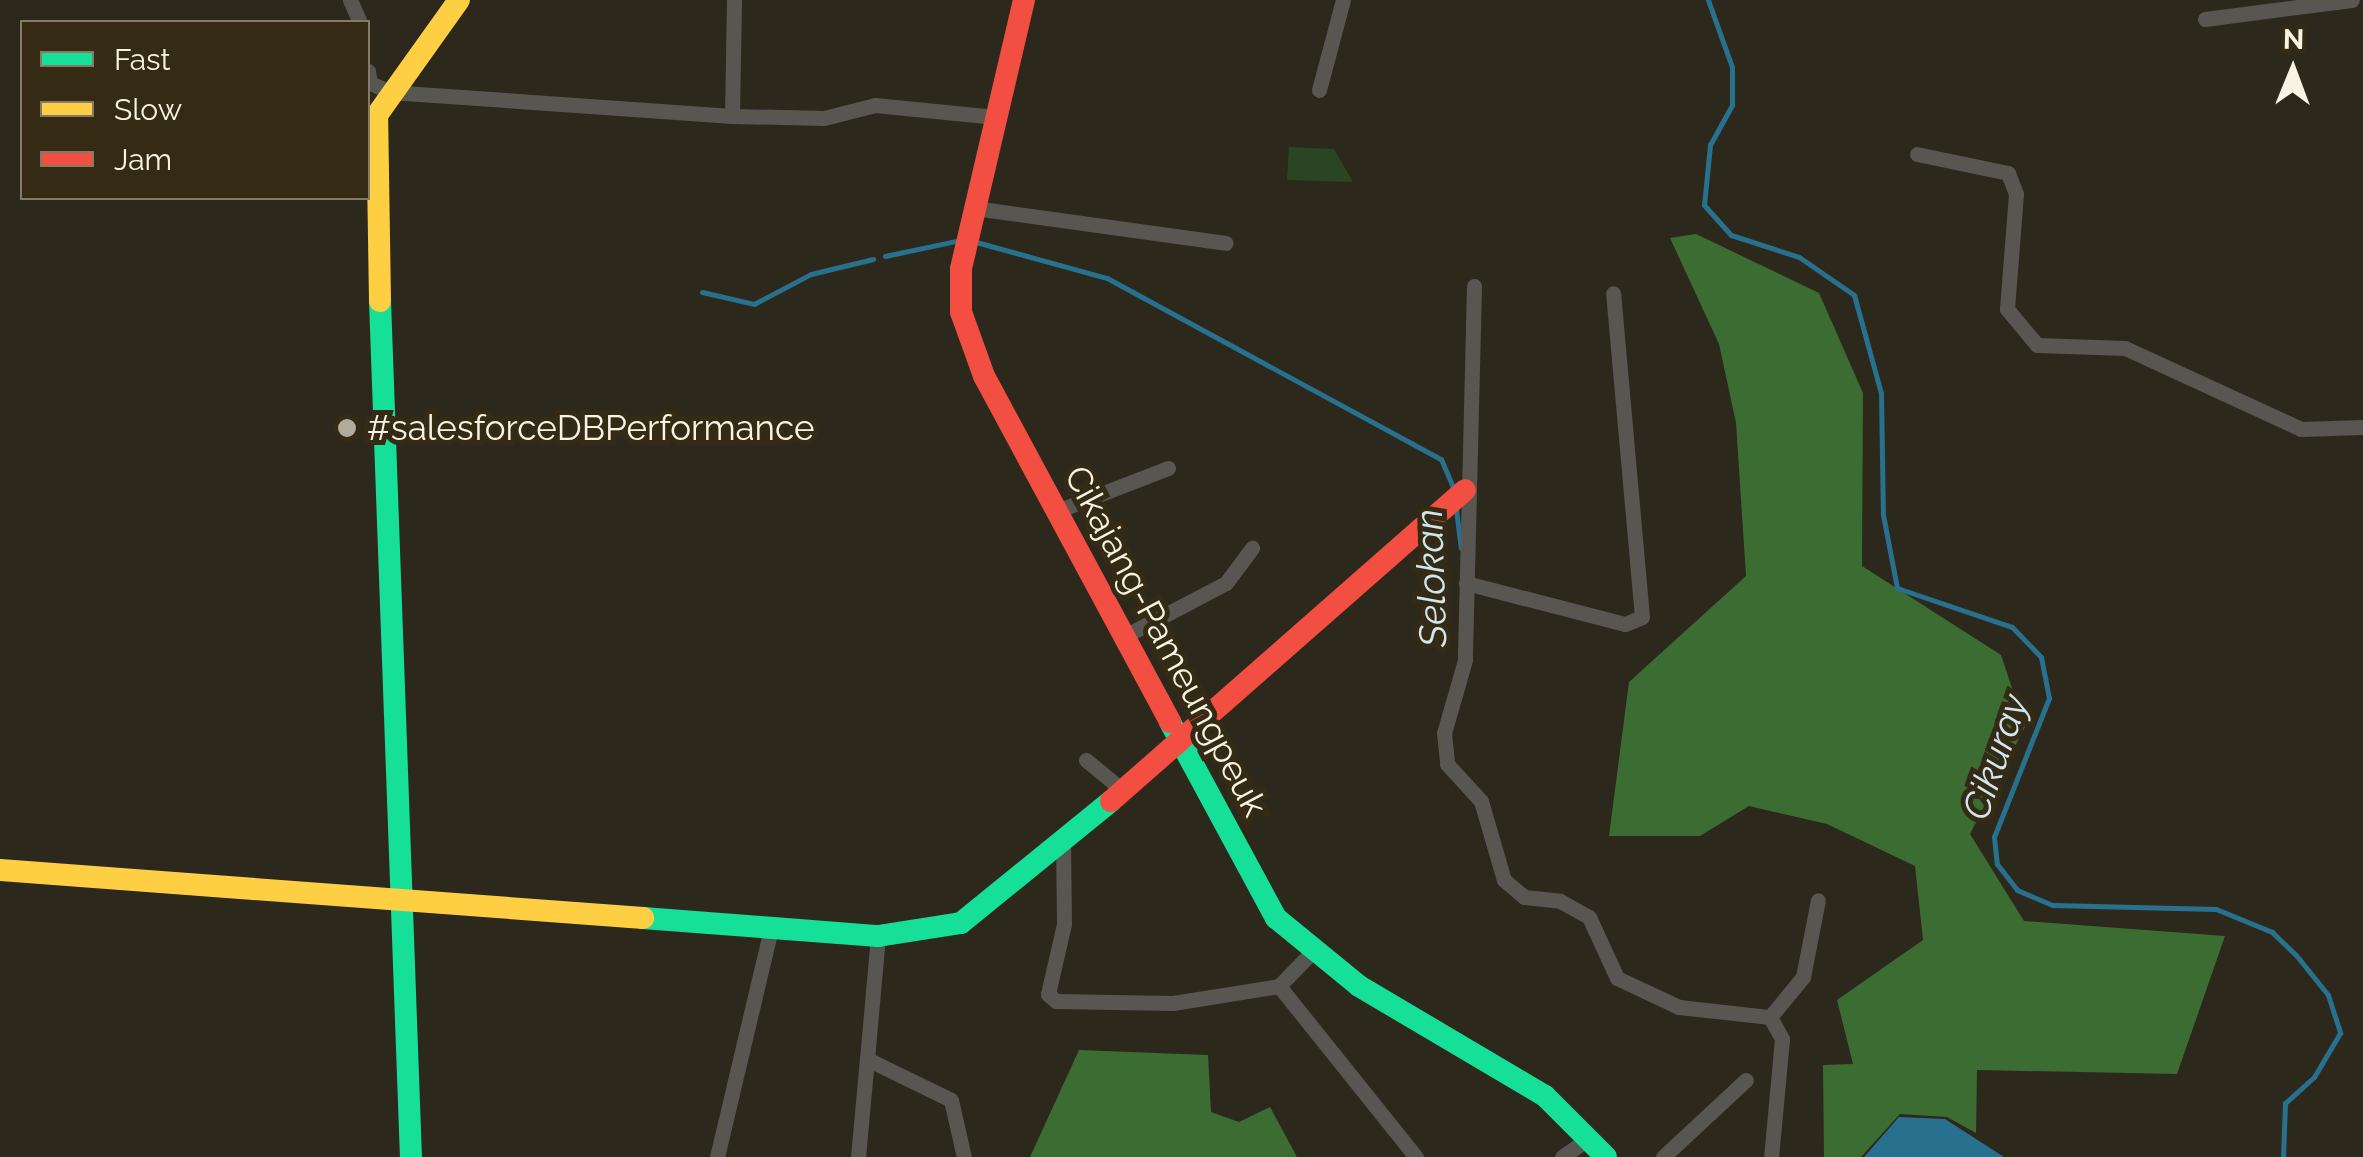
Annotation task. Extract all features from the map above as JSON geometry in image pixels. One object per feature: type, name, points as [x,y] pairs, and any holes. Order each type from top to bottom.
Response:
[{"type":"street","points":[[411,1157],[375,157],[377,115],[459,0]]},
{"type":"street","points":[[732,116],[734,0]]},
{"type":"street","name":"Cikajang-Pameungpeuk","points":[[1024,0],[966,238],[964,324],[1057,511],[1270,910],[1311,952],[1529,1084],[1606,1157]]},
{"type":"street","points":[[1319,90],[1343,0]]},
{"type":"street","points":[[2205,19],[2352,0]]},
{"type":"street","points":[[370,83],[390,92],[732,116],[824,118],[875,105],[995,116]]},
{"type":"street","points":[[1917,154],[1998,168],[2014,183],[2007,309],[2037,344],[2125,348],[2302,429],[2363,427]]},
{"type":"street","points":[[974,208],[1226,244]]},
{"type":"street","points":[[1474,286],[1458,496],[1466,582],[1464,660],[1446,748],[1448,764],[1481,800],[1504,880],[1524,897],[1560,901],[1588,918],[1617,978],[1640,994],[1770,1017]]},
{"type":"street","points":[[1466,582],[1625,624],[1642,617],[1614,293]]},
{"type":"street","points":[[1057,511],[1168,468]]},
{"type":"street","points":[[0,870],[401,906],[878,936],[961,923],[1063,841],[1120,788],[1180,745],[1458,496]]},
{"type":"street","points":[[1123,637],[1226,583],[1252,548]]},
{"type":"street","points":[[1086,760],[1120,788]]},
{"type":"street","points":[[1063,841],[1064,924],[1048,994],[1056,1000],[1173,1003],[1280,986],[1311,952]]},
{"type":"street","points":[[1770,1017],[1803,977],[1818,900]]},
{"type":"street","points":[[716,1157],[771,928]]},
{"type":"street","points":[[858,1157],[878,936]]},
{"type":"street","points":[[1280,986],[1416,1157]]},
{"type":"street","points":[[1770,1017],[1782,1040],[1771,1157]]},
{"type":"street","points":[[867,1059],[951,1100],[964,1157]]},
{"type":"street","points":[[1663,1157],[1746,1080]]},
{"type":"street","points":[[1562,1157],[1589,1138]]},
{"type":"green space","points":[[1289,147],[1334,149],[1353,182],[1287,180]]},
{"type":"green space","points":[[1696,234],[1819,293],[1863,393],[1862,566],[2001,655],[2025,727],[1970,834],[2024,921],[2225,936],[2177,1074],[1977,1070],[1976,1133],[1947,1117],[1900,1114],[1861,1157],[1824,1157],[1823,1065],[1853,1064],[1837,1000],[1923,940],[1915,866],[1827,824],[1749,806],[1700,836],[1609,836],[1629,682],[1746,576],[1736,423],[1719,344],[1670,238]]},
{"type":"green space","points":[[1079,1050],[1208,1055],[1211,1112],[1239,1122],[1270,1107],[1297,1157],[1030,1157]]},
{"type":"water","points":[[1899,1117],[1945,1119],[2004,1157],[1864,1157]]},
{"type":"waterway","name":"Cikuray","points":[[1708,0],[1732,67],[1732,105],[1710,145],[1704,205],[1731,235],[1799,257],[1854,295],[1881,393],[1883,515],[1897,588],[2012,627],[2041,657],[2049,698],[1994,837],[1997,864],[2017,890],[2053,905],[2216,909],[2272,932],[2296,955],[2328,995],[2340,1033],[2314,1077],[2285,1103],[2283,1157]]},
{"type":"waterway","name":"Selokan","points":[[885,256],[961,240]]},
{"type":"waterway","name":"Selokan","points":[[976,242],[1107,278],[1441,459],[1454,489]]},
{"type":"waterway","name":"Selokan","points":[[702,292],[754,304],[811,274],[873,259]]},
{"type":"waterway","name":"Selokan","points":[[1456,509],[1461,548]]},
{"type":"traffic: fast","points":[[380,301],[411,1157]]},
{"type":"traffic: fast","points":[[1170,722],[1276,918],[1359,986],[1545,1096],[1606,1157]]},
{"type":"traffic: fast","points":[[643,918],[878,936],[961,923],[1111,801]]},
{"type":"traffic: slow","points":[[380,301],[377,115],[459,0]]},
{"type":"traffic: slow","points":[[0,870],[643,918]]},
{"type":"traffic: jam","points":[[1024,0],[961,269],[961,312],[984,376],[1170,722]]},
{"type":"traffic: jam","points":[[1111,801],[1465,490]]},
{"type":"place","name":"#salesforceDBPerformance","points":[[347,428]]}]
